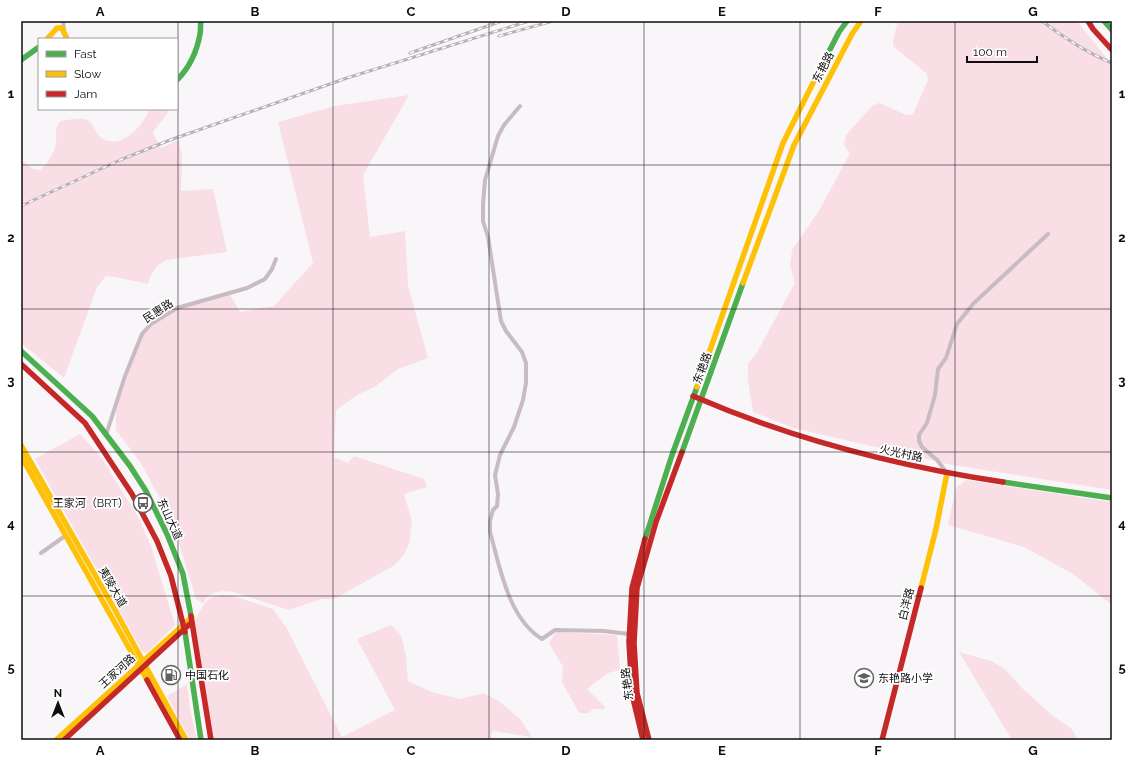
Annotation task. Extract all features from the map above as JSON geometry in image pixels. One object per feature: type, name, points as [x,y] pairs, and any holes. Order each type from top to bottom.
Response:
[{"type":"main road","points":[[178,79],[184,74],[196,47],[201,21]]},
{"type":"main road","name":"东艳路","points":[[643,740],[632,694],[629,634],[632,588],[651,518],[783,143],[839,32],[847,21]]},
{"type":"main road","name":"东艳路","points":[[649,740],[637,693],[634,643],[637,588],[656,522],[794,146],[852,34],[862,21]]},
{"type":"main road","points":[[1088,21],[1093,29],[1112,50]]},
{"type":"main road","points":[[1104,21],[1112,30]]},
{"type":"main road","points":[[48,38],[57,28],[62,28],[68,38]]},
{"type":"main road","points":[[21,60],[38,48]]},
{"type":"main road","name":"东山大道","points":[[21,351],[92,416],[130,466],[146,490],[167,534],[183,574],[192,619],[211,740]]},
{"type":"main road","name":"东山大道","points":[[21,364],[85,423],[132,494],[157,541],[171,576],[184,627],[201,740]]},
{"type":"main road","name":"火光村路","points":[[693,396],[776,428],[874,458],[947,473],[1112,498]]},
{"type":"main road","name":"夷陵大道","points":[[21,445],[142,665],[180,740]]},
{"type":"main road","name":"夷陵大道","points":[[21,456],[66,536],[186,740]]},
{"type":"main road","name":"白洋路","points":[[882,740],[936,529],[947,473]]},
{"type":"main road","name":"王家河路","points":[[56,740],[192,619]]},
{"type":"main road","name":"王家河路","points":[[64,740],[142,665]]},
{"type":"street","points":[[63,21],[64,31]]},
{"type":"street","points":[[520,106],[504,125],[498,136],[486,180],[483,204],[483,221],[488,237],[501,321],[506,331],[522,352],[526,363],[524,400],[514,427],[500,455],[495,475],[498,494],[496,506],[493,510],[490,521],[490,532],[508,595],[522,620],[537,636],[542,639],[555,630],[604,631],[629,634]]},
{"type":"street","points":[[947,473],[919,441],[919,435],[927,423],[936,395],[938,369],[946,358],[957,324],[972,304],[1048,234]]},
{"type":"street","name":"民惠路","points":[[106,435],[124,376],[142,334],[151,324],[177,308],[247,288],[265,279],[272,269],[276,259]]},
{"type":"street","points":[[41,553],[66,536]]},
{"type":"shaded area","points":[[898,21],[1077,21],[1112,65],[1112,490],[952,465],[794,428],[753,412],[748,380],[748,363],[756,354],[795,283],[790,265],[792,250],[820,209],[850,153],[844,145],[846,135],[873,105],[880,103],[906,115],[913,114],[928,80],[927,74],[893,46]]},
{"type":"shaded area","points":[[409,95],[363,175],[370,237],[405,231],[408,286],[428,358],[398,369],[376,386],[357,395],[336,410],[334,457],[348,463],[354,456],[424,479],[427,487],[404,494],[412,521],[409,544],[404,554],[395,565],[334,599],[321,599],[289,610],[234,592],[223,591],[213,593],[208,596],[203,603],[196,599],[172,520],[140,462],[116,430],[116,403],[142,334],[151,324],[177,308],[229,293],[240,312],[274,306],[313,263],[278,122],[335,106]]},
{"type":"shaded area","points":[[150,110],[169,110],[166,116],[153,133],[161,148],[179,140],[182,157],[181,191],[213,189],[227,252],[166,260],[157,266],[150,277],[148,284],[106,276],[97,287],[64,378],[21,343],[21,160],[33,169],[40,170],[43,167],[51,158],[54,150],[56,142],[56,129],[60,121],[85,119],[91,123],[100,137],[108,141],[115,141],[130,135],[147,116]]},
{"type":"shaded area","points":[[80,434],[101,457],[138,517],[151,546],[175,625],[147,653],[142,651],[35,459]]},
{"type":"shaded area","points":[[966,480],[1111,502],[1112,605],[1073,574],[1024,547],[948,525],[956,488]]},
{"type":"shaded area","points":[[223,595],[233,596],[273,609],[286,627],[342,737],[395,710],[357,639],[391,625],[401,635],[406,656],[408,681],[432,692],[460,699],[484,693],[500,702],[520,719],[532,737],[493,731],[491,735],[492,740],[213,740],[194,622],[204,604],[210,598]]},
{"type":"shaded area","points":[[556,632],[617,635],[620,670],[608,673],[587,689],[605,707],[604,709],[593,709],[589,713],[579,713],[562,682],[563,667],[549,643]]},
{"type":"shaded area","points":[[959,652],[991,661],[1005,669],[1022,688],[1053,716],[1071,728],[1078,740],[1012,740]]},
{"type":"shaded area","points":[[187,684],[190,709],[197,740],[190,740],[167,696]]},
{"type":"railway","points":[[410,53],[502,21]]},
{"type":"railway","points":[[21,206],[120,160],[170,140],[347,78],[529,21]]},
{"type":"railway","points":[[499,36],[553,21]]},
{"type":"railway","points":[[1042,21],[1076,44],[1112,63]]},
{"type":"traffic: fast","points":[[178,79],[189,65],[195,53],[200,34],[201,21]]},
{"type":"traffic: fast","points":[[820,69],[839,32],[847,21]]},
{"type":"traffic: fast","points":[[1104,21],[1112,30]]},
{"type":"traffic: fast","points":[[21,60],[38,48]]},
{"type":"traffic: fast","points":[[682,452],[743,283]]},
{"type":"traffic: fast","points":[[21,351],[92,416],[130,466],[146,491],[167,534],[183,574],[191,616]]},
{"type":"traffic: fast","points":[[645,539],[672,455],[697,387]]},
{"type":"traffic: fast","points":[[1003,482],[1112,498]]},
{"type":"traffic: fast","points":[[185,632],[201,740]]},
{"type":"traffic: slow","points":[[743,283],[794,145],[852,34],[861,21]]},
{"type":"traffic: slow","points":[[48,38],[57,28],[62,28],[67,38]]},
{"type":"traffic: slow","points":[[697,387],[783,143],[820,69]]},
{"type":"traffic: slow","points":[[21,445],[115,610],[186,740]]},
{"type":"traffic: slow","points":[[21,456],[147,680]]},
{"type":"traffic: slow","points":[[921,588],[936,529],[947,473]]},
{"type":"traffic: slow","points":[[56,740],[192,617]]},
{"type":"traffic: jam","points":[[1088,21],[1093,29],[1112,50]]},
{"type":"traffic: jam","points":[[21,364],[85,423],[132,494],[157,541],[171,576],[185,632]]},
{"type":"traffic: jam","points":[[693,396],[768,425],[845,449],[923,468],[1003,482]]},
{"type":"traffic: jam","points":[[649,740],[637,693],[634,643],[637,588],[656,522],[682,452]]},
{"type":"traffic: jam","points":[[643,740],[632,694],[629,642],[632,588],[645,539]]},
{"type":"traffic: jam","points":[[882,740],[921,588]]},
{"type":"traffic: jam","points":[[191,616],[211,740]]},
{"type":"traffic: jam","points":[[64,740],[192,622]]},
{"type":"traffic: jam","points":[[147,680],[180,740]]},
{"type":"place","name":"王家河（BRT）","points":[[143,503]]},
{"type":"place","name":"中国石化","points":[[171,675]]},
{"type":"place","name":"东艳路小学","points":[[864,678]]}]
